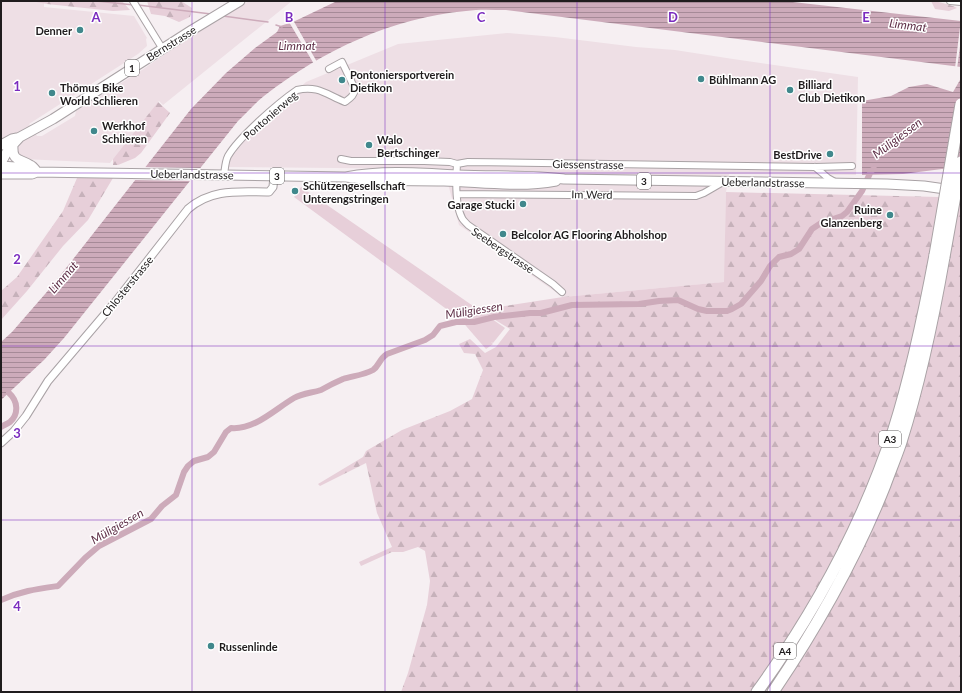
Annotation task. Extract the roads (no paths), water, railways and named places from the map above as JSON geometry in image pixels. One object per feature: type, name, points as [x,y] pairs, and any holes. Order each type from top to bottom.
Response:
[{"type":"highway","name":"A3","points":[[773,692],[831,598],[856,550],[877,504],[901,442],[927,344],[961,104]]},
{"type":"highway","name":"A3","points":[[762,692],[808,622],[811,610],[853,533],[884,459],[902,403],[940,256],[961,162]]},
{"type":"highway","name":"A4","points":[[757,692],[811,610]]},
{"type":"main road","name":"Bernstrasse","points":[[2,145],[53,119],[162,48],[240,1]]},
{"type":"main road","name":"Bernstrasse","points":[[2,169],[13,144],[20,137]]},
{"type":"main road","points":[[13,144],[15,158],[21,162],[31,165],[37,172]]},
{"type":"main road","name":"Ueberlandstrasse","points":[[2,169],[32,174],[37,172],[207,174],[346,177],[373,180],[541,176],[564,179],[837,183],[924,186],[961,192]]},
{"type":"street","points":[[133,1],[162,48]]},
{"type":"street","points":[[950,1],[961,2]]},
{"type":"street","name":"Pontonierweg","points":[[224,175],[225,163],[228,156],[236,146],[249,131],[297,90],[315,88],[345,102],[354,94],[355,89],[342,62],[329,68]]},
{"type":"street","name":"Giessenstrasse","points":[[341,159],[351,161],[450,162],[457,164],[468,162],[815,167],[852,166]]},
{"type":"street","points":[[456,178],[457,164]]},
{"type":"street","points":[[815,167],[828,178],[837,183]]},
{"type":"street","name":"Chlosterstrasse","points":[[1,443],[22,421],[48,381],[116,301],[188,209],[203,198],[216,194],[230,192],[269,192],[273,187],[274,176]]},
{"type":"street","name":"Seebergstrasse","points":[[456,178],[461,217],[468,225],[553,284],[562,292]]},
{"type":"street","name":"Im Werd","points":[[457,194],[696,196],[723,182]]},
{"type":"water","name":"Limmat","points":[[337,1],[784,1],[961,21],[961,67],[506,10],[476,10],[438,15],[385,29],[359,39],[310,64],[287,79],[257,102],[238,121],[64,338],[44,360],[1,400],[1,342],[12,332],[52,286],[191,109],[226,73],[255,48],[277,32],[280,26],[293,22]]},
{"type":"water","points":[[960,80],[961,172],[942,169],[903,174],[862,175],[862,101],[891,96],[909,87],[927,84],[953,92]]},
{"type":"waterway","points":[[96,1],[134,5]]},
{"type":"waterway","points":[[138,5],[211,14]]},
{"type":"waterway","points":[[223,16],[268,22]]},
{"type":"waterway","points":[[276,25],[282,27]]},
{"type":"waterway","name":"Müligiessen","points":[[1,600],[22,592],[58,586],[99,546],[151,519],[162,506],[176,495],[184,472],[188,466],[194,461],[208,457],[214,452],[226,432],[231,428],[248,426],[264,418],[297,396],[321,390],[343,379],[370,372],[387,354],[425,340],[433,335],[440,326],[456,322],[474,322],[494,317],[541,313],[572,305],[639,304],[678,300],[698,309],[707,311],[727,311],[732,309],[741,304],[761,281],[770,266],[779,257],[791,254],[799,249],[812,229],[821,223],[842,216],[847,212],[862,191],[871,171],[874,169]]},
{"type":"waterway","points":[[1,427],[13,419],[16,411],[16,404],[9,393]]},
{"type":"place","name":"Denner","points":[[80,30]]},
{"type":"place","name":"Bühlmann AG","points":[[701,79]]},
{"type":"place","name":"Pontoniersportverein Dietikon","points":[[342,80]]},
{"type":"place","name":"Billiard Club Dietikon","points":[[790,90]]},
{"type":"place","name":"Thömus Bike World Schlieren","points":[[52,93]]},
{"type":"place","name":"Werkhof Schlieren","points":[[94,131]]},
{"type":"place","name":"Walo Bertschinger","points":[[369,145]]},
{"type":"place","name":"BestDrive","points":[[830,154]]},
{"type":"place","name":"Schützengesellschaft Unterengstringen","points":[[295,191]]},
{"type":"place","name":"Garage Stucki","points":[[523,204]]},
{"type":"place","name":"Ruine Glanzenberg","points":[[890,215]]},
{"type":"place","name":"Belcolor AG Flooring Abholshop","points":[[503,234]]},
{"type":"place","name":"Russenlinde","points":[[211,646]]}]
